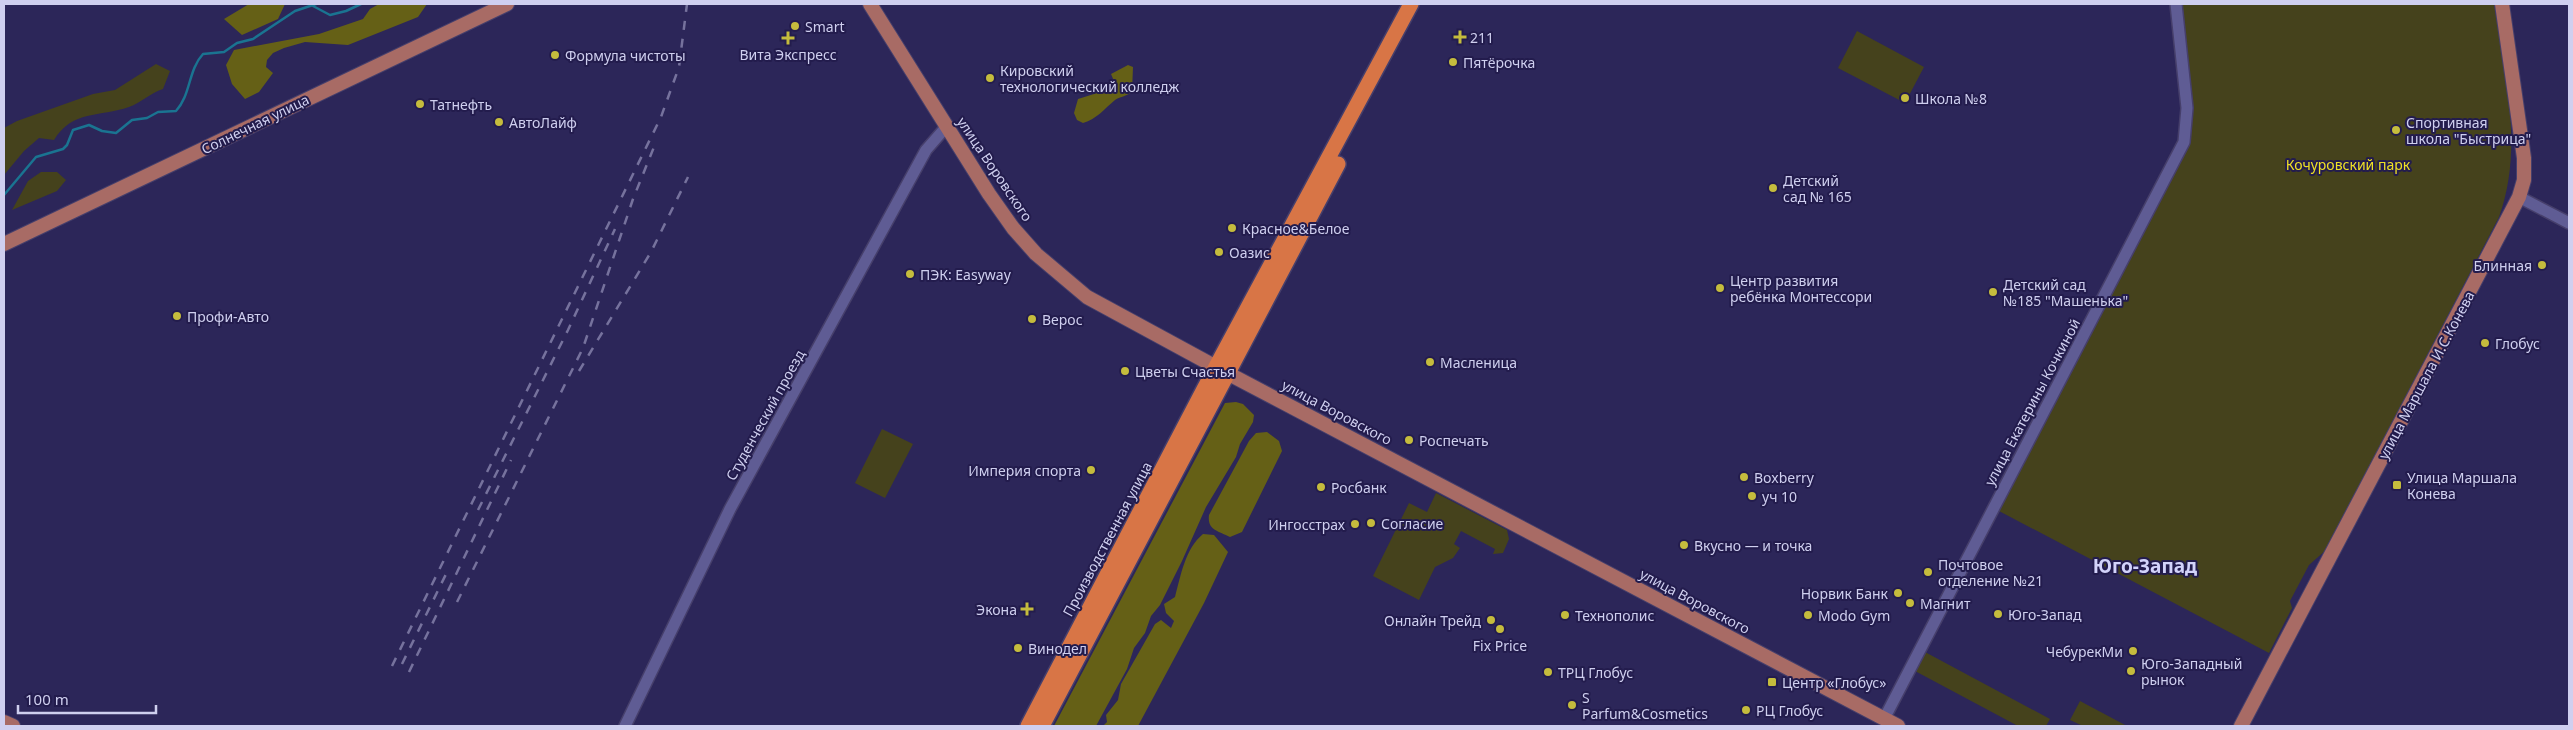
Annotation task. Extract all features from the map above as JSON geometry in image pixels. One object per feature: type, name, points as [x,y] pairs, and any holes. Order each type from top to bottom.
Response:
[{"type":"highway","points":[[1042,726],[1222,370],[1411,4]]},
{"type":"highway","points":[[1222,370],[1423,4]]},
{"type":"highway","name":"Производственная улица","points":[[1028,726],[1222,370]]},
{"type":"main road","name":"Солнечная улица","points":[[4,244],[508,4]]},
{"type":"main road","name":"улица Воровского","points":[[870,4],[1013,228],[1036,254],[1063,279],[1087,297],[1898,726]]},
{"type":"main road","name":"улица Маршала И.С.Конева","points":[[2241,726],[2519,197],[2524,180],[2524,158],[2502,4]]},
{"type":"main road","points":[[4,722],[13,726]]},
{"type":"street","name":"улица Екатерины Кочкиной","points":[[1884,719],[2184,142],[2187,108],[2176,4]]},
{"type":"street","name":"Студенческий проезд","points":[[625,726],[730,510],[926,150],[947,126]]},
{"type":"street","points":[[2519,197],[2569,223]]},
{"type":"green space","name":"Кочуровский парк","points":[[2181,4],[2494,4],[2507,84],[2510,111],[2510,164],[2506,191],[2499,217],[2326,550],[2309,565],[2290,601],[2292,608],[2269,653],[1999,511],[2189,145],[2191,111]]},
{"type":"green space","points":[[1857,31],[1924,67],[1905,103],[1838,68]]},
{"type":"green space","points":[[156,64],[170,71],[163,89],[129,107],[78,119],[61,130],[54,140],[39,138],[24,151],[4,175],[4,128],[17,121],[93,94],[115,90]]},
{"type":"green space","points":[[41,172],[57,172],[66,180],[57,191],[12,210],[28,181]]},
{"type":"green space","points":[[882,429],[913,444],[885,498],[855,483]]},
{"type":"green space","points":[[1436,493],[1507,530],[1509,539],[1503,553],[1493,554],[1495,549],[1461,531],[1454,544],[1460,548],[1453,558],[1435,567],[1419,600],[1373,576],[1409,503],[1427,512]]},
{"type":"green space","points":[[1925,652],[2050,719],[2046,726],[2018,726],[1915,671]]},
{"type":"green space","points":[[2080,701],[2127,726],[2083,726],[2070,720]]},
{"type":"shaded area","points":[[249,4],[285,4],[278,19],[242,35],[224,19]]},
{"type":"shaded area","points":[[379,4],[427,4],[418,17],[348,45],[305,42],[273,53],[267,60],[266,67],[273,73],[259,92],[245,99],[232,84],[226,65],[234,50],[319,34],[363,19],[370,9]]},
{"type":"shaded area","points":[[1128,65],[1133,67],[1132,92],[1115,100],[1092,119],[1083,123],[1077,120],[1074,113],[1078,99],[1094,94],[1106,84],[1111,84],[1114,81],[1111,74]]},
{"type":"shaded area","points":[[1236,402],[1243,404],[1254,415],[1253,422],[1240,444],[1236,457],[1206,507],[1160,605],[1151,616],[1145,633],[1134,648],[1127,669],[1096,726],[1054,726],[1225,403]]},
{"type":"shaded area","points":[[1267,432],[1279,441],[1282,451],[1242,532],[1230,537],[1212,527],[1209,515],[1249,441],[1256,433]]},
{"type":"shaded area","points":[[1203,534],[1214,535],[1228,552],[1204,603],[1138,726],[1103,726],[1107,722],[1106,715],[1118,700],[1121,684],[1155,624],[1161,620],[1171,628],[1174,621],[1166,613],[1164,604],[1175,597],[1188,555]]},
{"type":"waterway","points":[[4,195],[36,157],[63,149],[67,145],[73,130],[89,125],[102,131],[116,133],[132,120],[147,118],[158,112],[176,111],[181,105],[198,60],[203,54],[224,52],[237,43],[253,39],[295,11],[316,4]]},
{"type":"waterway","points":[[313,6],[330,15],[346,11],[361,4]]},
{"type":"railway","points":[[392,666],[661,117],[679,67],[687,4]]},
{"type":"railway","points":[[457,602],[583,348],[633,199],[654,147]]},
{"type":"railway","points":[[579,371],[651,252],[688,177]]},
{"type":"railway","points":[[478,510],[568,330],[615,229]]},
{"type":"railway","points":[[409,672],[511,460]]},
{"type":"railway","points":[[402,664],[449,568]]},
{"type":"place","name":"Smart","points":[[795,26]]},
{"type":"place","name":"211","points":[[1460,37]]},
{"type":"place","name":"Вита Экспресс","points":[[788,38]]},
{"type":"place","name":"Формула чистоты","points":[[555,55]]},
{"type":"place","name":"Пятёрочка","points":[[1453,62]]},
{"type":"place","name":"Кировский технологический колледж","points":[[990,78]]},
{"type":"place","name":"Школа №8","points":[[1905,98]]},
{"type":"place","name":"Татнефть","points":[[420,104]]},
{"type":"place","name":"АвтоЛайф","points":[[499,122]]},
{"type":"place","name":"Спортивная школа \"Быстрица\"","points":[[2396,130]]},
{"type":"place","name":"Детский сад № 165","points":[[1773,188]]},
{"type":"place","name":"Красное&Белое","points":[[1232,228]]},
{"type":"place","name":"Оазис","points":[[1219,252]]},
{"type":"place","name":"Блинная","points":[[2542,265]]},
{"type":"place","name":"ПЭК: Easyway","points":[[910,274]]},
{"type":"place","name":"Центр развития ребёнка Монтессори","points":[[1720,288]]},
{"type":"place","name":"Детский сад №185 \"Машенька\"","points":[[1993,292]]},
{"type":"place","name":"Профи-Авто","points":[[177,316]]},
{"type":"place","name":"Верос","points":[[1032,319]]},
{"type":"place","name":"Глобус","points":[[2485,343]]},
{"type":"place","name":"Масленица","points":[[1430,362]]},
{"type":"place","name":"Цветы Счастья","points":[[1125,371]]},
{"type":"place","name":"Роспечать","points":[[1409,440]]},
{"type":"place","name":"Империя спорта","points":[[1091,470]]},
{"type":"place","name":"Boxberry","points":[[1744,477]]},
{"type":"place","name":"Улица Маршала Конева","points":[[2397,485]]},
{"type":"place","name":"Росбанк","points":[[1321,487]]},
{"type":"place","name":"уч 10","points":[[1752,496]]},
{"type":"place","name":"Согласие","points":[[1371,523]]},
{"type":"place","name":"Ингосстрах","points":[[1355,524]]},
{"type":"place","name":"Вкусно — и точка","points":[[1684,545]]},
{"type":"place","name":"Почтовое отделение №21","points":[[1928,572]]},
{"type":"place","name":"Норвик Банк","points":[[1898,593]]},
{"type":"place","name":"Магнит","points":[[1910,603]]},
{"type":"place","name":"Экона","points":[[1027,609]]},
{"type":"place","name":"Юго-Запад","points":[[1998,614]]},
{"type":"place","name":"Технополис","points":[[1565,615]]},
{"type":"place","name":"Modo Gym","points":[[1808,615]]},
{"type":"place","name":"Онлайн Трейд","points":[[1491,620]]},
{"type":"place","name":"Fix Price","points":[[1500,629]]},
{"type":"place","name":"Винодел","points":[[1018,648]]},
{"type":"place","name":"ЧебурекМи","points":[[2133,651]]},
{"type":"place","name":"Юго-Западный рынок","points":[[2131,671]]},
{"type":"place","name":"ТРЦ Глобус","points":[[1548,672]]},
{"type":"place","name":"Центр «Глобус»","points":[[1772,682]]},
{"type":"place","name":"S Parfum&Cosmetics","points":[[1572,705]]},
{"type":"place","name":"РЦ Глобус","points":[[1746,710]]},
{"type":"district","name":"Юго-Запад","points":[[2145,566]]}]
